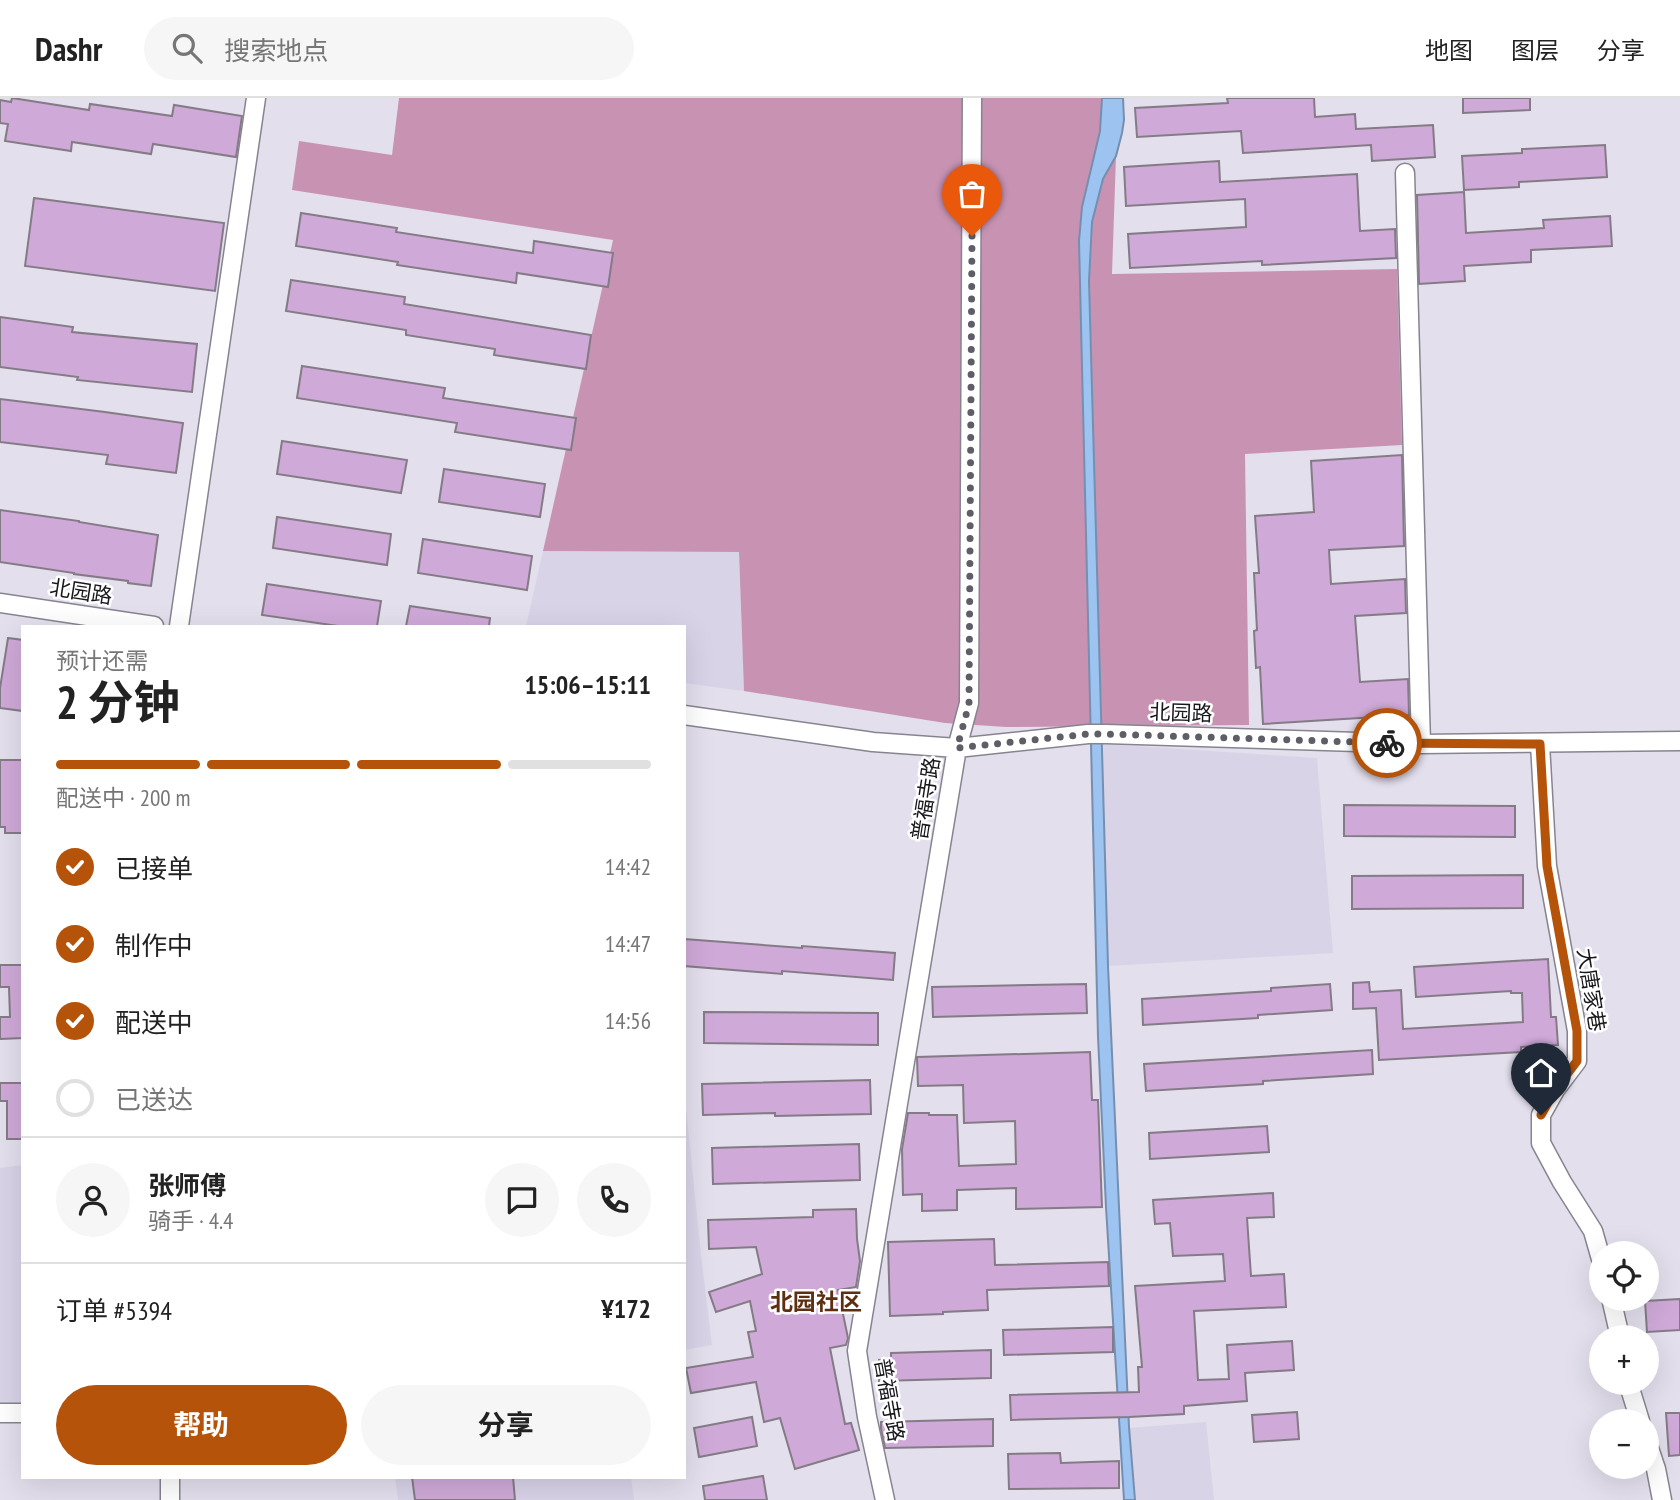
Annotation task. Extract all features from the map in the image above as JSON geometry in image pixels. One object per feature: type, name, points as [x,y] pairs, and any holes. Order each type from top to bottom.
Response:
[{"type":"street","points":[[179,625],[256,98]]},
{"type":"street","name":"普福寺路","points":[[885,1500],[867,1417],[857,1351],[957,748],[969,704],[972,98]]},
{"type":"street","points":[[1405,173],[1422,744]]},
{"type":"street","name":"北园路","points":[[0,603],[147,625]]},
{"type":"street","name":"北园路","points":[[686,715],[873,742],[957,748],[1097,734],[1422,744],[1680,741]]},
{"type":"street","name":"大唐家巷","points":[[1540,744],[1547,866],[1577,1031],[1577,1061],[1555,1090],[1541,1115],[1541,1143],[1593,1231],[1596,1241]]},
{"type":"street","points":[[0,1413],[21,1413]]},
{"type":"street","points":[[170,1479],[170,1500]]},
{"type":"street","points":[[1658,1479],[1662,1500]]},
{"type":"shaded area","points":[[399,98],[1123,98],[1124,120],[1116,156],[1112,274],[1397,269],[1402,445],[1245,454],[1249,725],[1006,727],[945,723],[744,691],[739,552],[543,551],[613,240],[292,190],[299,141],[392,155]]},
{"type":"shaded area","points":[[543,551],[739,552],[744,691],[686,683],[686,625],[526,625]]},
{"type":"shaded area","points":[[1103,744],[1317,758],[1333,953],[1108,966]]},
{"type":"shaded area","points":[[686,1108],[701,1255],[712,1345],[686,1350]]},
{"type":"shaded area","points":[[21,1165],[21,1405],[0,1405],[0,1168]]},
{"type":"shaded area","points":[[1206,1422],[1214,1500],[1135,1500],[1129,1428]]},
{"type":"shaded area","points":[[395,1479],[631,1479],[634,1500],[398,1500]]},
{"type":"water","points":[[1102,98],[1123,98],[1124,120],[1116,156],[1103,179],[1092,222],[1089,281],[1108,966],[1129,1427],[1135,1500],[1124,1500],[1098,1037],[1079,241],[1082,207],[1100,131]]},
{"type":"building","points":[[12,98],[89,110],[90,104],[172,116],[174,105],[242,116],[236,157],[153,144],[151,154],[72,142],[71,151],[5,141],[8,124],[0,123],[0,100],[11,102]]},
{"type":"building","points":[[1227,98],[1314,98],[1315,117],[1355,114],[1356,129],[1433,125],[1435,157],[1372,161],[1371,145],[1243,153],[1241,131],[1137,137],[1135,108],[1228,103]]},
{"type":"building","points":[[1463,98],[1530,98],[1530,110],[1463,113]]},
{"type":"building","points":[[1605,145],[1607,177],[1519,182],[1519,187],[1464,190],[1462,156],[1522,153],[1522,149]]},
{"type":"building","points":[[1219,161],[1220,182],[1357,174],[1360,231],[1395,229],[1396,258],[1130,268],[1128,234],[1246,227],[1245,199],[1126,206],[1124,167]]},
{"type":"building","points":[[1464,192],[1466,233],[1544,228],[1543,220],[1610,216],[1612,246],[1531,250],[1531,262],[1464,266],[1465,281],[1419,284],[1417,195]]},
{"type":"building","points":[[34,198],[224,223],[215,291],[25,266]]},
{"type":"building","points":[[301,213],[397,228],[396,232],[533,253],[534,241],[613,253],[608,287],[517,273],[516,283],[296,246]]},
{"type":"building","points":[[291,280],[405,297],[404,304],[591,335],[586,369],[494,355],[495,349],[406,335],[406,330],[286,311]]},
{"type":"building","points":[[0,317],[73,327],[72,332],[197,344],[192,392],[77,380],[78,377],[0,367]]},
{"type":"building","points":[[302,366],[445,388],[443,398],[576,418],[571,450],[455,432],[457,423],[297,398]]},
{"type":"building","points":[[0,399],[183,423],[176,473],[106,464],[108,455],[0,442]]},
{"type":"building","points":[[282,441],[407,460],[401,493],[277,474]]},
{"type":"building","points":[[1402,455],[1404,546],[1329,550],[1331,584],[1405,579],[1406,613],[1355,616],[1360,682],[1408,679],[1409,715],[1263,724],[1260,667],[1256,668],[1254,631],[1257,630],[1254,573],[1259,573],[1255,516],[1314,512],[1311,461]]},
{"type":"building","points":[[444,469],[545,484],[540,517],[439,502]]},
{"type":"building","points":[[0,510],[158,535],[151,586],[0,562]]},
{"type":"building","points":[[277,517],[391,534],[387,565],[273,548]]},
{"type":"building","points":[[423,539],[532,556],[527,590],[418,573]]},
{"type":"building","points":[[267,584],[381,601],[377,625],[331,625],[262,615]]},
{"type":"building","points":[[410,606],[490,618],[489,625],[406,625]]},
{"type":"building","points":[[8,638],[21,640],[21,711],[0,708],[0,688]]},
{"type":"building","points":[[0,760],[21,760],[21,833],[5,833],[5,827],[0,827]]},
{"type":"building","points":[[1344,805],[1515,806],[1515,837],[1344,836]]},
{"type":"building","points":[[1523,875],[1523,908],[1352,909],[1352,876]]},
{"type":"building","points":[[686,939],[895,953],[893,980],[782,971],[782,974],[686,966]]},
{"type":"building","points":[[1548,959],[1551,1017],[1556,1017],[1558,1045],[1521,1047],[1521,1052],[1379,1060],[1376,1008],[1353,1009],[1353,983],[1369,982],[1370,992],[1401,990],[1403,1029],[1523,1022],[1522,993],[1511,991],[1416,997],[1414,967]]},
{"type":"building","points":[[0,965],[21,965],[21,1038],[0,1039],[0,1017],[10,1017],[9,987],[0,987]]},
{"type":"building","points":[[1086,984],[1087,1013],[933,1017],[932,987]]},
{"type":"building","points":[[1330,984],[1332,1010],[1258,1015],[1258,1018],[1143,1025],[1142,999],[1271,991],[1271,988]]},
{"type":"building","points":[[704,1012],[878,1013],[878,1045],[704,1043]]},
{"type":"building","points":[[1372,1050],[1373,1074],[1146,1091],[1144,1064]]},
{"type":"building","points":[[1090,1052],[1092,1100],[1098,1100],[1102,1207],[1016,1209],[1016,1188],[957,1190],[957,1210],[922,1211],[922,1194],[903,1195],[902,1149],[908,1113],[957,1115],[959,1166],[1016,1164],[1015,1121],[964,1123],[963,1085],[918,1086],[917,1057]]},
{"type":"building","points":[[870,1080],[871,1114],[703,1115],[702,1084]]},
{"type":"building","points":[[0,1083],[21,1083],[21,1139],[7,1139],[7,1101],[0,1101]]},
{"type":"building","points":[[1267,1126],[1269,1152],[1150,1159],[1149,1133]]},
{"type":"building","points":[[859,1144],[860,1180],[713,1184],[712,1148]]},
{"type":"building","points":[[1273,1193],[1274,1217],[1247,1218],[1251,1276],[1284,1274],[1286,1307],[1194,1311],[1198,1380],[1229,1379],[1227,1345],[1292,1341],[1294,1370],[1245,1373],[1247,1401],[1184,1406],[1184,1414],[1011,1420],[1010,1395],[1139,1392],[1138,1367],[1142,1367],[1135,1286],[1225,1281],[1223,1254],[1173,1256],[1170,1223],[1155,1224],[1153,1200]]},
{"type":"building","points":[[856,1209],[860,1261],[856,1287],[838,1290],[848,1338],[846,1345],[830,1348],[845,1424],[851,1423],[859,1450],[795,1469],[780,1418],[764,1422],[756,1382],[691,1393],[686,1368],[753,1357],[748,1332],[756,1331],[750,1301],[716,1312],[709,1292],[762,1274],[756,1247],[709,1249],[708,1220],[813,1217],[813,1210]]},
{"type":"building","points":[[994,1239],[995,1265],[1108,1262],[1109,1286],[987,1290],[988,1310],[890,1316],[888,1242]]},
{"type":"building","points":[[1680,1299],[1680,1330],[1659,1331],[1659,1325],[1647,1325],[1646,1311],[1659,1311],[1659,1300]]},
{"type":"building","points":[[1113,1327],[1113,1352],[1004,1355],[1003,1330]]},
{"type":"building","points":[[991,1350],[991,1378],[879,1381],[879,1360],[891,1359],[891,1353]]},
{"type":"building","points":[[1297,1412],[1299,1439],[1254,1442],[1252,1415]]},
{"type":"building","points":[[1666,1413],[1680,1413],[1680,1455],[1669,1456]]},
{"type":"building","points":[[752,1417],[757,1446],[699,1457],[694,1428]]},
{"type":"building","points":[[993,1419],[993,1446],[885,1448],[881,1429],[881,1422]]},
{"type":"building","points":[[1060,1453],[1061,1463],[1119,1461],[1119,1488],[1009,1489],[1008,1454]]},
{"type":"building","points":[[763,1476],[767,1500],[705,1500],[703,1486]]},
{"type":"building","points":[[412,1479],[513,1479],[515,1500],[415,1500]]},
{"type":"way so far","points":[[972,236],[969,704],[957,748],[1088,734],[1387,743]]},
{"type":"district","name":"北园社区","points":[[816,1302]]},
{"type":"route","points":[[1387,743],[1540,744],[1547,866],[1577,1031],[1577,1061],[1555,1090],[1541,1115]]}]
